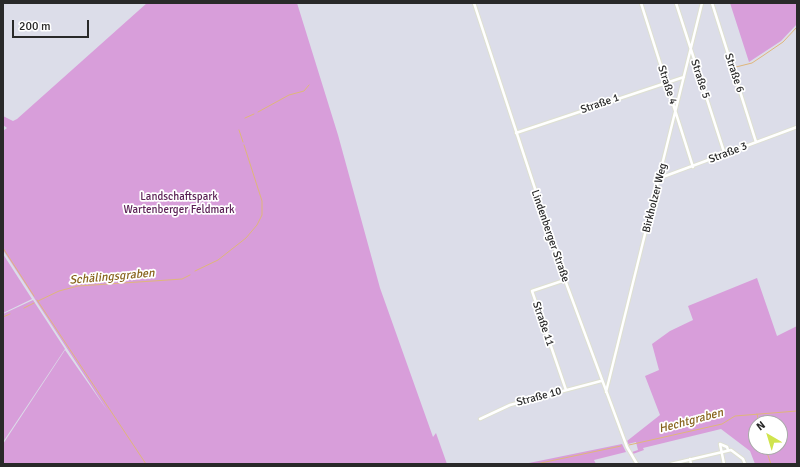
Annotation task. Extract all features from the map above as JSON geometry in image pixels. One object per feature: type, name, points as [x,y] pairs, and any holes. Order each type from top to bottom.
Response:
[{"type":"street","name":"Lindenberger Straße","points":[[474,3],[565,280],[626,447],[637,464]]},
{"type":"street","name":"Straße 4","points":[[641,3],[693,167]]},
{"type":"street","name":"Straße 5","points":[[676,3],[725,155]]},
{"type":"street","name":"Birkholzer Weg","points":[[606,392],[610,383],[702,3]]},
{"type":"street","name":"Straße 6","points":[[712,3],[756,142]]},
{"type":"street","name":"Straße 1","points":[[516,133],[684,77]]},
{"type":"street","name":"Straße 3","points":[[660,178],[693,167],[797,127]]},
{"type":"street","name":"Straße 11","points":[[565,280],[532,291],[566,390]]},
{"type":"street","name":"Straße 10","points":[[480,419],[510,405],[566,390],[602,383],[610,383]]},
{"type":"street","points":[[724,464],[721,452],[721,443],[727,447],[728,450]]},
{"type":"street","points":[[671,464],[731,450],[743,459],[745,464]]},
{"type":"green space","name":"Landschaftspark Wartenberger Feldmark","points":[[147,3],[297,3],[338,135],[380,288],[433,437],[436,433],[447,464],[3,464],[3,444],[65,350],[107,410],[3,250],[3,131],[7,128],[3,125],[3,116],[13,121],[17,119]]},
{"type":"green space","points":[[730,3],[797,3],[797,24],[781,41],[749,62]]},
{"type":"green space","points":[[3,254],[32,299],[3,313]]},
{"type":"green space","points":[[757,278],[777,336],[797,326],[797,464],[755,464],[752,455],[788,455],[788,415],[748,415],[748,449],[721,429],[643,448],[644,450],[633,454],[632,452],[638,450],[636,442],[628,444],[627,441],[660,415],[645,376],[659,370],[652,344],[670,331],[693,320],[688,306]]},
{"type":"green space","points":[[33,300],[65,349],[3,442],[3,314]]},
{"type":"green space","points":[[622,444],[626,452],[594,460],[596,464],[524,464]]},
{"type":"waterway","points":[[736,67],[752,63],[783,42],[797,27]]},
{"type":"waterway","name":"Schälingsgraben","points":[[258,112],[289,95],[304,91],[309,85]]},
{"type":"waterway","name":"Schälingsgraben","points":[[245,118],[254,114]]},
{"type":"waterway","name":"Schälingsgraben","points":[[239,130],[243,142]]},
{"type":"waterway","name":"Schälingsgraben","points":[[195,271],[218,260],[246,238],[257,225],[262,215],[262,201],[244,145]]},
{"type":"waterway","points":[[3,248],[34,296]]},
{"type":"waterway","name":"Schälingsgraben","points":[[38,301],[59,291],[78,286],[182,279],[190,275]]},
{"type":"waterway","points":[[37,300],[146,464]]},
{"type":"waterway","name":"Schälingsgraben","points":[[24,308],[34,303]]},
{"type":"waterway","name":"Schälingsgraben","points":[[3,317],[10,314]]},
{"type":"waterway","name":"Hechtgraben","points":[[629,445],[722,424],[735,416],[797,411]]},
{"type":"waterway","name":"Hechtgraben","points":[[536,464],[621,446]]},
{"type":"waterway","name":"Hechtgraben","points":[[768,455],[771,464]]}]
